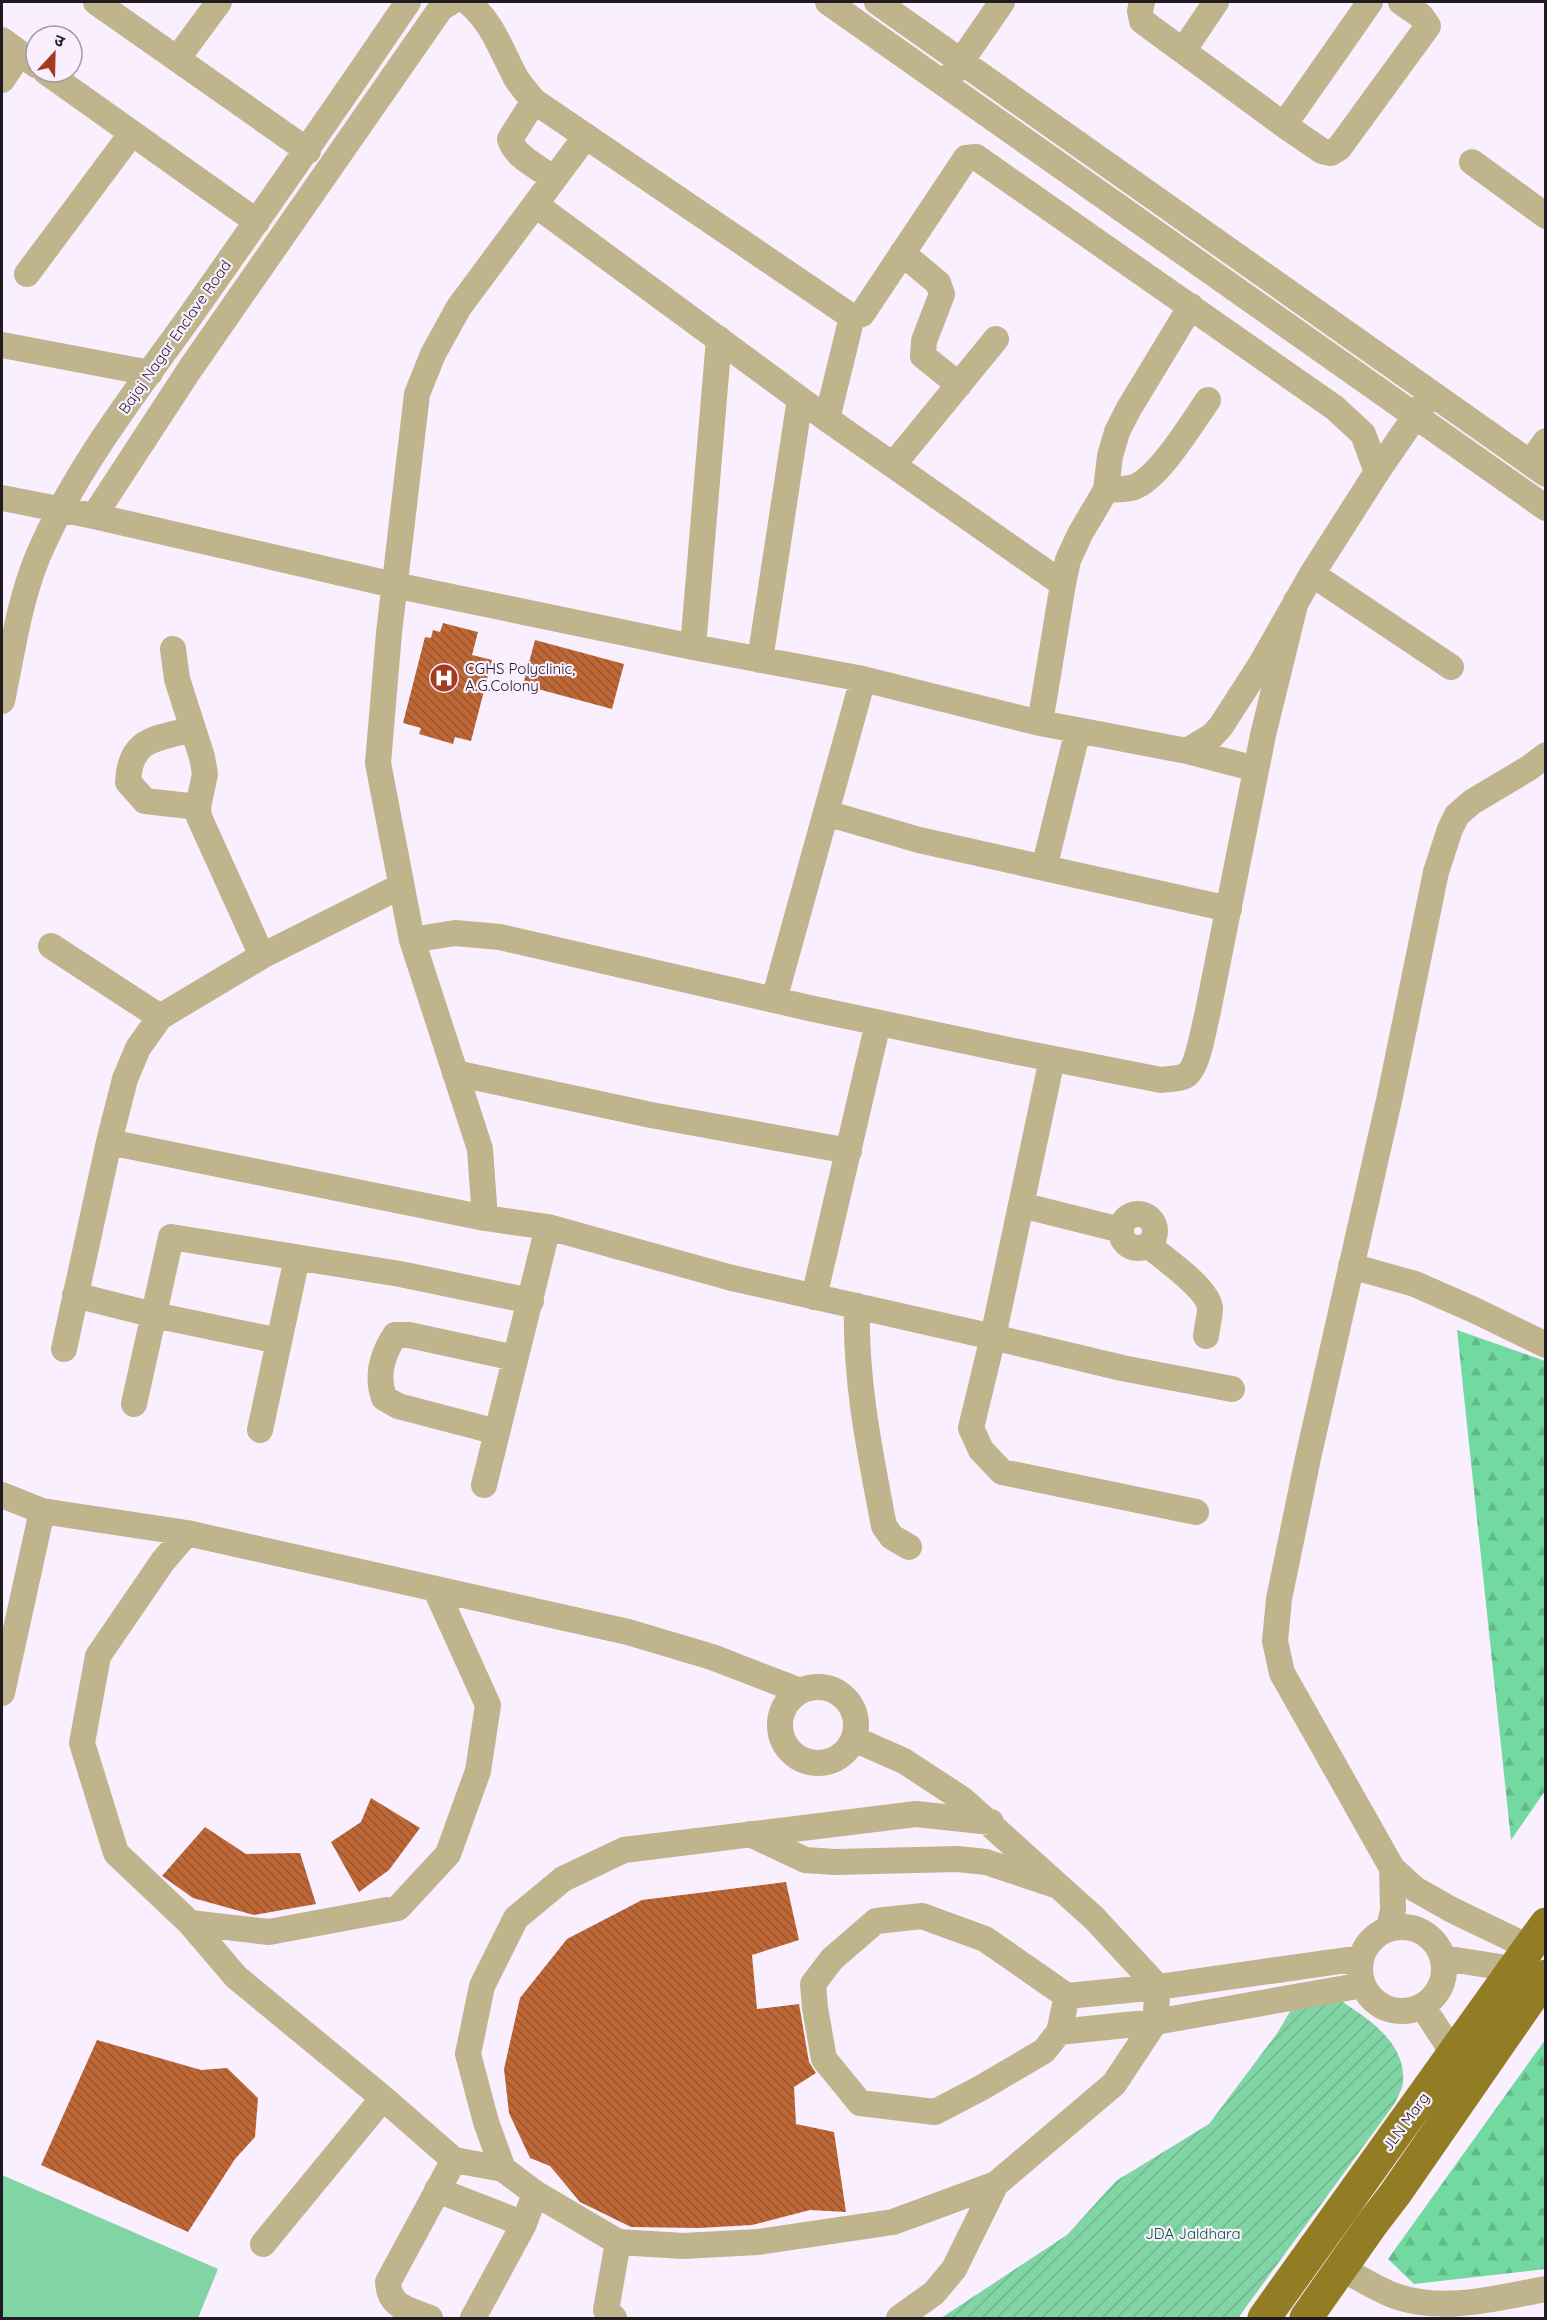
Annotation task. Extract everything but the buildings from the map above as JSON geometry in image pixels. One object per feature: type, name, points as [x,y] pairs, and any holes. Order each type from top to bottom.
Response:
[{"type":"main road","name":"JLN Marg","points":[[1264,2319],[1529,1947]]},
{"type":"main road","points":[[1306,2319],[1545,1976]]},
{"type":"street","points":[[96,2],[308,151]]},
{"type":"street","points":[[177,59],[219,2]]},
{"type":"street","name":"Bajaj Nagar Enclave Road","points":[[2,702],[23,605],[37,558],[60,510],[108,431],[308,151],[408,2]]},
{"type":"street","points":[[94,516],[190,369],[441,8],[451,2]]},
{"type":"street","points":[[468,2],[486,19],[517,80],[534,101],[852,317]]},
{"type":"street","points":[[828,2],[1417,415],[1545,508]]},
{"type":"street","points":[[876,2],[960,59],[1538,469],[1545,441]]},
{"type":"street","points":[[947,84],[960,59],[1002,2]]},
{"type":"street","points":[[1142,2],[1140,11],[1142,21],[1284,125],[1322,151],[1331,153],[1339,148],[1428,26],[1421,16],[1401,2]]},
{"type":"street","points":[[1183,51],[1216,2]]},
{"type":"street","points":[[1284,125],[1370,2]]},
{"type":"street","points":[[2,80],[19,52]]},
{"type":"street","points":[[63,84],[256,222]]},
{"type":"street","points":[[534,101],[510,139],[512,146],[519,154],[553,178]]},
{"type":"street","points":[[27,274],[132,133]]},
{"type":"street","points":[[485,1218],[480,1149],[412,940],[378,763],[394,585],[417,394],[433,354],[459,307],[537,205],[553,178],[586,136]]},
{"type":"street","points":[[852,317],[862,314],[966,158],[976,157],[1335,408],[1362,434],[1377,472]]},
{"type":"street","points":[[1472,162],[1545,216]]},
{"type":"street","points":[[537,205],[827,419],[1063,584]]},
{"type":"street","points":[[902,253],[938,283],[942,294],[924,341],[923,356],[959,385]]},
{"type":"street","points":[[1040,723],[1068,560],[1106,490],[1110,456],[1121,424],[1191,306]]},
{"type":"street","points":[[827,419],[852,317]]},
{"type":"street","points":[[693,647],[719,339]]},
{"type":"street","points":[[893,465],[996,339]]},
{"type":"street","points":[[2,345],[150,373]]},
{"type":"street","points":[[1187,752],[1212,736],[1221,726],[1261,664],[1312,574],[1377,472],[1431,394]]},
{"type":"street","points":[[760,660],[800,399]]},
{"type":"street","points":[[1106,490],[1134,487],[1151,477],[1208,400]]},
{"type":"street","points":[[2,498],[94,516],[394,585],[693,647],[863,679],[1040,723],[1256,768]]},
{"type":"street","points":[[1312,574],[1451,667]]},
{"type":"street","points":[[412,940],[455,933],[500,937],[878,1023],[1052,1059],[1161,1080],[1185,1076],[1191,1071],[1196,1059],[1207,1016],[1263,735],[1296,601]]},
{"type":"street","points":[[173,649],[177,679],[205,774],[198,807],[200,817],[262,956]]},
{"type":"street","points":[[774,1000],[863,679]]},
{"type":"street","points":[[1221,726],[1263,735]]},
{"type":"street","points":[[193,729],[148,742],[133,754],[128,765],[128,782],[145,801],[198,807]]},
{"type":"street","points":[[1044,868],[1078,730]]},
{"type":"street","points":[[1529,1947],[1415,1890],[1392,1868],[1282,1673],[1275,1641],[1279,1599],[1390,1096],[1436,872],[1457,815],[1545,755]]},
{"type":"street","points":[[826,813],[920,840],[1229,909]]},
{"type":"street","points":[[64,1349],[108,1142],[125,1079],[138,1048],[160,1017],[262,956],[401,886]]},
{"type":"street","points":[[51,946],[160,1017]]},
{"type":"street","points":[[814,1297],[878,1023]]},
{"type":"street","points":[[1052,1059],[993,1337],[971,1428],[981,1450],[1002,1472],[1196,1512]]},
{"type":"street","points":[[455,1073],[651,1115],[849,1151]]},
{"type":"street","points":[[108,1142],[485,1218],[548,1227],[732,1278],[1122,1368],[1232,1389]]},
{"type":"street","points":[[1021,1205],[1121,1230],[1122,1237],[1132,1247],[1139,1248],[1148,1245],[1206,1297],[1210,1307],[1206,1336]]},
{"type":"street","points":[[484,1485],[548,1227]]},
{"type":"street","points":[[134,1404],[171,1237],[400,1275],[531,1301]]},
{"type":"street","points":[[260,1430],[297,1258]]},
{"type":"street","points":[[1351,1266],[1415,1284],[1545,1345]]},
{"type":"street","points":[[75,1295],[154,1315],[279,1341]]},
{"type":"street","points":[[857,1306],[858,1370],[884,1526],[892,1538],[909,1547]]},
{"type":"street","points":[[497,1432],[398,1406],[384,1398],[379,1384],[380,1367],[395,1335],[410,1335],[515,1358]]},
{"type":"street","points":[[2,1495],[42,1511],[187,1533],[628,1632],[712,1657],[800,1691]]},
{"type":"street","points":[[2,1694],[42,1511]]},
{"type":"street","points":[[187,1533],[163,1561],[98,1656],[82,1743],[116,1853],[190,1923],[236,1977],[383,2098],[454,2160],[503,2169],[535,2193],[618,2242],[683,2246],[758,2242],[893,2222],[996,2184],[1114,2084],[1155,2022],[1158,1987],[1094,1918],[962,1798],[904,1761],[854,1739]]},
{"type":"street","points":[[190,1923],[268,1932],[398,1908],[448,1854],[478,1772],[488,1705],[436,1590]]},
{"type":"street","points":[[813,1687],[826,1688],[838,1693],[848,1701],[855,1713],[854,1739],[848,1750],[838,1758],[827,1762],[808,1762],[792,1754],[784,1744],[780,1732],[780,1720],[787,1703],[800,1691],[813,1687]]},
{"type":"street","points":[[503,2169],[486,2122],[468,2054],[482,1986],[516,1918],[562,1879],[624,1850],[916,1814],[991,1822]]},
{"type":"street","points":[[750,1834],[805,1860],[835,1862],[957,1859],[986,1862],[1060,1887]]},
{"type":"street","points":[[1389,1929],[1393,1911],[1392,1868]]},
{"type":"street","points":[[1068,1996],[1059,2032],[1044,2050],[981,2088],[935,2112],[860,2103],[824,2059],[813,1984],[832,1959],[876,1921],[922,1916],[985,1939],[1068,1996],[1158,1987],[1361,1958]]},
{"type":"street","points":[[1402,1927],[1416,1929],[1428,1935],[1438,1946],[1443,1958],[1445,1972],[1442,1986],[1434,1998],[1423,2007],[1409,2012],[1381,2007],[1370,1997],[1359,1971],[1361,1958],[1367,1945],[1376,1935],[1389,1929],[1402,1927]]},
{"type":"street","points":[[1443,1958],[1529,1947]]},
{"type":"street","points":[[1059,2032],[1155,2022],[1363,1985]]},
{"type":"street","points":[[1423,2007],[1453,2053]]},
{"type":"street","points":[[263,2244],[383,2098]]},
{"type":"street","points":[[430,2319],[394,2302],[389,2292],[388,2282],[454,2160]]},
{"type":"street","points":[[899,2319],[934,2293],[954,2269],[996,2184]]},
{"type":"street","points":[[437,2190],[524,2224]]},
{"type":"street","points":[[473,2319],[524,2224],[535,2193]]},
{"type":"street","points":[[614,2319],[606,2310],[618,2242]]},
{"type":"street","points":[[1341,2268],[1395,2296],[1428,2302],[1466,2304],[1545,2289]]},
{"type":"green space","points":[[1457,1330],[1545,1361],[1545,1791],[1511,1840]]},
{"type":"green space","name":"JDA Jaldhara","points":[[1338,1999],[1372,2023],[1391,2043],[1402,2067],[1402,2086],[1395,2103],[1238,2318],[941,2318],[1067,2235],[1116,2181],[1209,2124],[1278,2032],[1292,2008]]},
{"type":"green space","points":[[1545,2040],[1545,2269],[1414,2284],[1388,2259]]},
{"type":"green space","points":[[2,2175],[218,2269],[198,2318],[2,2318]]},
{"type":"place","name":"CGHS Polyclinic, A.G.Colony","points":[[444,678]]}]
